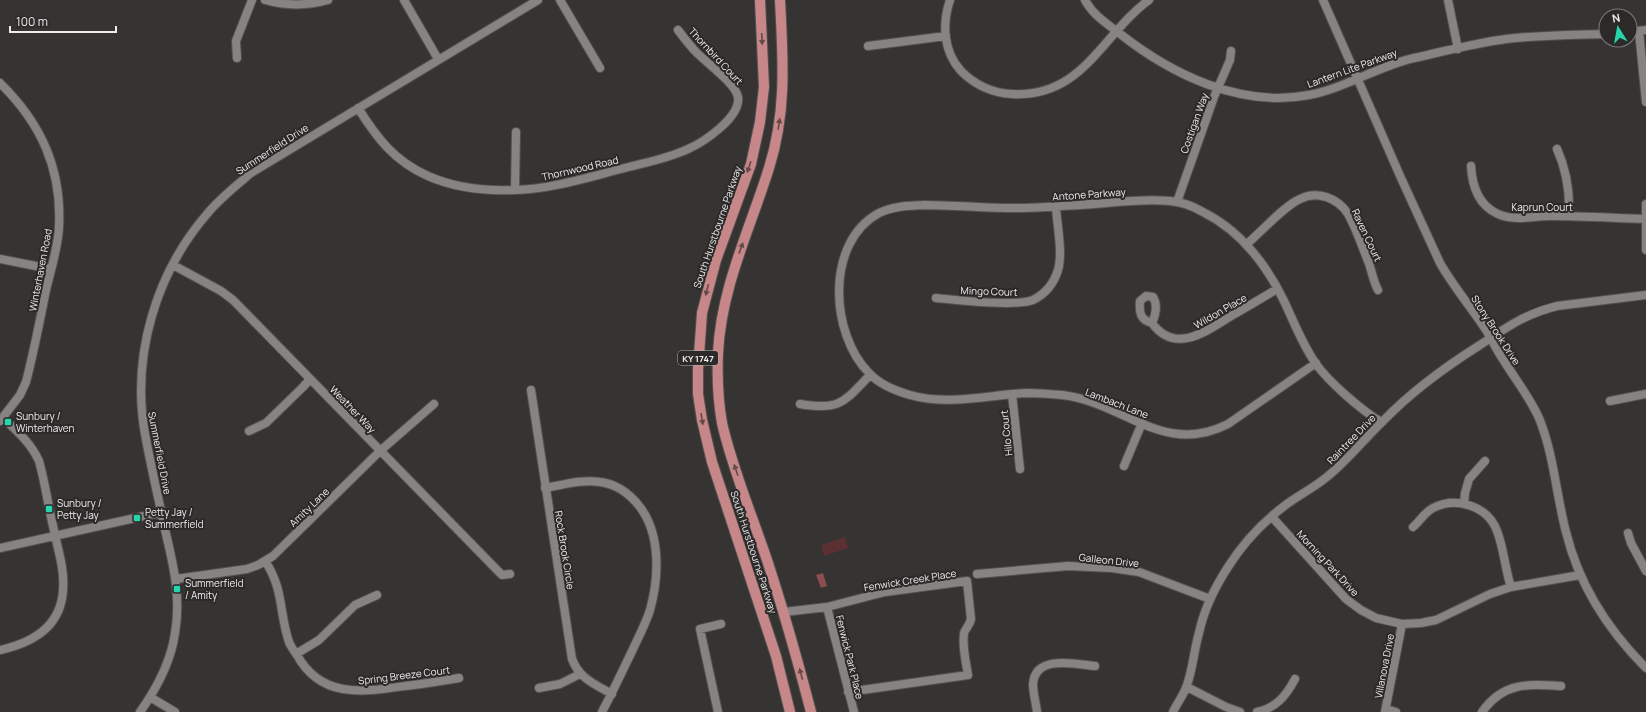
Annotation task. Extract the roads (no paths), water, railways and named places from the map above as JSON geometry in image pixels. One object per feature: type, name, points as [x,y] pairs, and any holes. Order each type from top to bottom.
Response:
[{"type":"main road","name":"South Hurstbourne Parkway","points":[[760,0],[764,87],[760,122],[751,164],[716,260],[702,313],[698,369],[698,394],[702,420],[712,462],[776,656],[790,712]]},
{"type":"main road","name":"South Hurstbourne Parkway","points":[[780,0],[783,102],[777,138],[769,168],[729,286],[720,330],[717,378],[722,422],[731,454],[784,612],[811,712]]},
{"type":"street","points":[[237,58],[236,41],[252,0]]},
{"type":"street","points":[[265,0],[291,5],[301,5],[328,0]]},
{"type":"street","points":[[404,0],[438,59]]},
{"type":"street","name":"Summerfield Drive","points":[[140,712],[163,674],[174,640],[178,607],[176,579],[143,417],[142,369],[148,329],[156,302],[173,265],[191,235],[207,214],[229,191],[251,173],[538,0]]},
{"type":"street","points":[[560,0],[600,68]]},
{"type":"street","points":[[950,0],[944,26],[952,57],[960,69],[970,80],[986,89],[998,93],[1023,94],[1050,88],[1075,76],[1089,63],[1133,13],[1149,0]]},
{"type":"street","name":"Lantern Lite Parkway","points":[[1085,0],[1093,12],[1135,46],[1155,59],[1218,88],[1247,96],[1263,98],[1288,98],[1322,92],[1400,62],[1504,40],[1532,36],[1598,34]]},
{"type":"street","name":"Stony Brook Drive","points":[[1323,0],[1429,241],[1448,276],[1530,401],[1547,439],[1566,532],[1580,575],[1605,619],[1630,652],[1646,668]]},
{"type":"street","points":[[1448,0],[1458,49]]},
{"type":"street","name":"Thornbird Court","points":[[678,30],[695,52],[734,89],[738,97],[737,108],[734,114],[711,134]]},
{"type":"street","points":[[1638,31],[1646,102]]},
{"type":"street","points":[[868,46],[946,36]]},
{"type":"street","name":"Costigan Way","points":[[1177,202],[1218,88],[1230,60],[1231,51]]},
{"type":"street","name":"Winterhaven Road","points":[[0,83],[16,99],[31,120],[41,136],[52,162],[57,186],[59,228],[26,382],[20,395],[2,419]]},
{"type":"street","name":"Thornwood Road","points":[[358,108],[374,132],[393,154],[407,165],[429,176],[467,187],[491,190],[515,190],[559,185],[666,158],[688,149],[711,134]]},
{"type":"street","points":[[515,190],[516,132]]},
{"type":"street","points":[[1557,149],[1568,181],[1570,200],[1569,216]]},
{"type":"street","name":"Kaprun Court","points":[[1471,166],[1477,193],[1483,203],[1496,213],[1510,218],[1569,216],[1645,219]]},
{"type":"street","name":"Raven Court","points":[[1247,244],[1298,199],[1313,195],[1328,198],[1340,205],[1347,214],[1373,271],[1378,290]]},
{"type":"street","name":"Antone Parkway","points":[[870,375],[858,360],[848,340],[841,318],[839,292],[841,272],[847,250],[854,236],[866,222],[889,209],[906,206],[956,205],[1020,208],[1145,200],[1177,202],[1198,209],[1217,219],[1247,244],[1267,271],[1283,299],[1297,331],[1316,363],[1338,387],[1381,422]]},
{"type":"street","points":[[1646,204],[1646,250]]},
{"type":"street","name":"Mingo Court","points":[[936,298],[1017,302],[1033,300],[1043,293],[1049,287],[1058,270],[1059,255],[1056,206]]},
{"type":"street","points":[[0,259],[51,270]]},
{"type":"street","name":"Weather Way","points":[[173,265],[221,291],[232,300],[502,575],[510,574]]},
{"type":"street","name":"Wildon Place","points":[[1152,323],[1159,331],[1171,337],[1182,339],[1197,336],[1277,289]]},
{"type":"street","name":"Raintree Drive","points":[[1173,712],[1186,687],[1192,668],[1199,632],[1210,600],[1219,582],[1250,538],[1272,516],[1327,477],[1348,459],[1381,422],[1404,400],[1424,384],[1505,327],[1545,309],[1646,295]]},
{"type":"street","name":"Lambach Lane","points":[[870,375],[898,390],[911,395],[926,398],[958,399],[1041,393],[1068,396],[1093,403],[1171,434],[1200,435],[1215,431],[1239,417],[1316,363]]},
{"type":"street","points":[[800,404],[818,407],[836,405],[845,401],[870,375]]},
{"type":"street","points":[[249,431],[266,423],[310,379]]},
{"type":"street","name":"Rock Brook Circle","points":[[531,390],[572,659],[580,674],[590,682],[612,694]]},
{"type":"street","name":"Hilo Court","points":[[1012,394],[1020,469]]},
{"type":"street","points":[[1610,401],[1646,394]]},
{"type":"street","name":"Amity Lane","points":[[176,579],[247,569],[273,556],[380,451],[434,404]]},
{"type":"street","points":[[0,650],[14,647],[34,638],[46,629],[56,615],[62,599],[63,582],[41,468],[36,455],[26,440],[2,419]]},
{"type":"street","points":[[1124,466],[1142,423]]},
{"type":"street","points":[[1464,504],[1465,493],[1469,480],[1485,460]]},
{"type":"street","points":[[545,488],[591,481],[611,485],[625,492],[636,502],[644,511],[651,529],[654,545],[656,576],[650,610],[612,694],[602,712]]},
{"type":"street","points":[[1413,527],[1425,514],[1434,508],[1447,504],[1464,504],[1480,510],[1494,524],[1499,536],[1511,587]]},
{"type":"street","points":[[0,548],[162,512]]},
{"type":"street","name":"Morning Park Drive","points":[[1272,516],[1346,599],[1361,610],[1376,618],[1402,624],[1421,623],[1436,620],[1490,594],[1511,587],[1580,575]]},
{"type":"street","points":[[1628,533],[1630,543],[1646,571]]},
{"type":"street","name":"Spring Breeze Court","points":[[265,561],[278,584],[289,643],[309,672],[322,681],[335,687],[351,691],[370,691],[459,678]]},
{"type":"street","name":"Galleon Drive","points":[[977,574],[1068,566],[1112,568],[1139,572],[1210,600]]},
{"type":"street","name":"Fenwick Creek Place","points":[[784,612],[827,607],[886,592],[967,581],[971,619],[968,628],[964,631],[964,643],[968,675],[848,692]]},
{"type":"street","points":[[296,654],[319,640],[355,605],[377,595]]},
{"type":"street","name":"Fenwick Park Place","points":[[827,607],[854,712]]},
{"type":"street","points":[[718,712],[700,629],[721,624]]},
{"type":"street","name":"Villanova Drive","points":[[1385,711],[1402,624]]},
{"type":"street","points":[[1037,712],[1033,683],[1035,676],[1042,667],[1054,663],[1095,666]]},
{"type":"street","points":[[538,688],[560,684],[580,674]]},
{"type":"street","points":[[1261,712],[1275,705],[1285,696],[1295,679]]},
{"type":"street","points":[[1482,712],[1495,697],[1513,687],[1532,684],[1562,686]]},
{"type":"street","points":[[1186,687],[1226,707],[1240,712]]},
{"type":"street","points":[[150,697],[174,712]]},
{"type":"street","points":[[1385,711],[1396,712]]},
{"type":"place","name":"Sunbury / Winterhaven","points":[[8,422]]},
{"type":"place","name":"Sunbury / Petty Jay","points":[[49,509]]},
{"type":"place","name":"Petty Jay / Summerfield","points":[[137,518]]},
{"type":"place","name":"Summerfield / Amity","points":[[177,589]]}]
